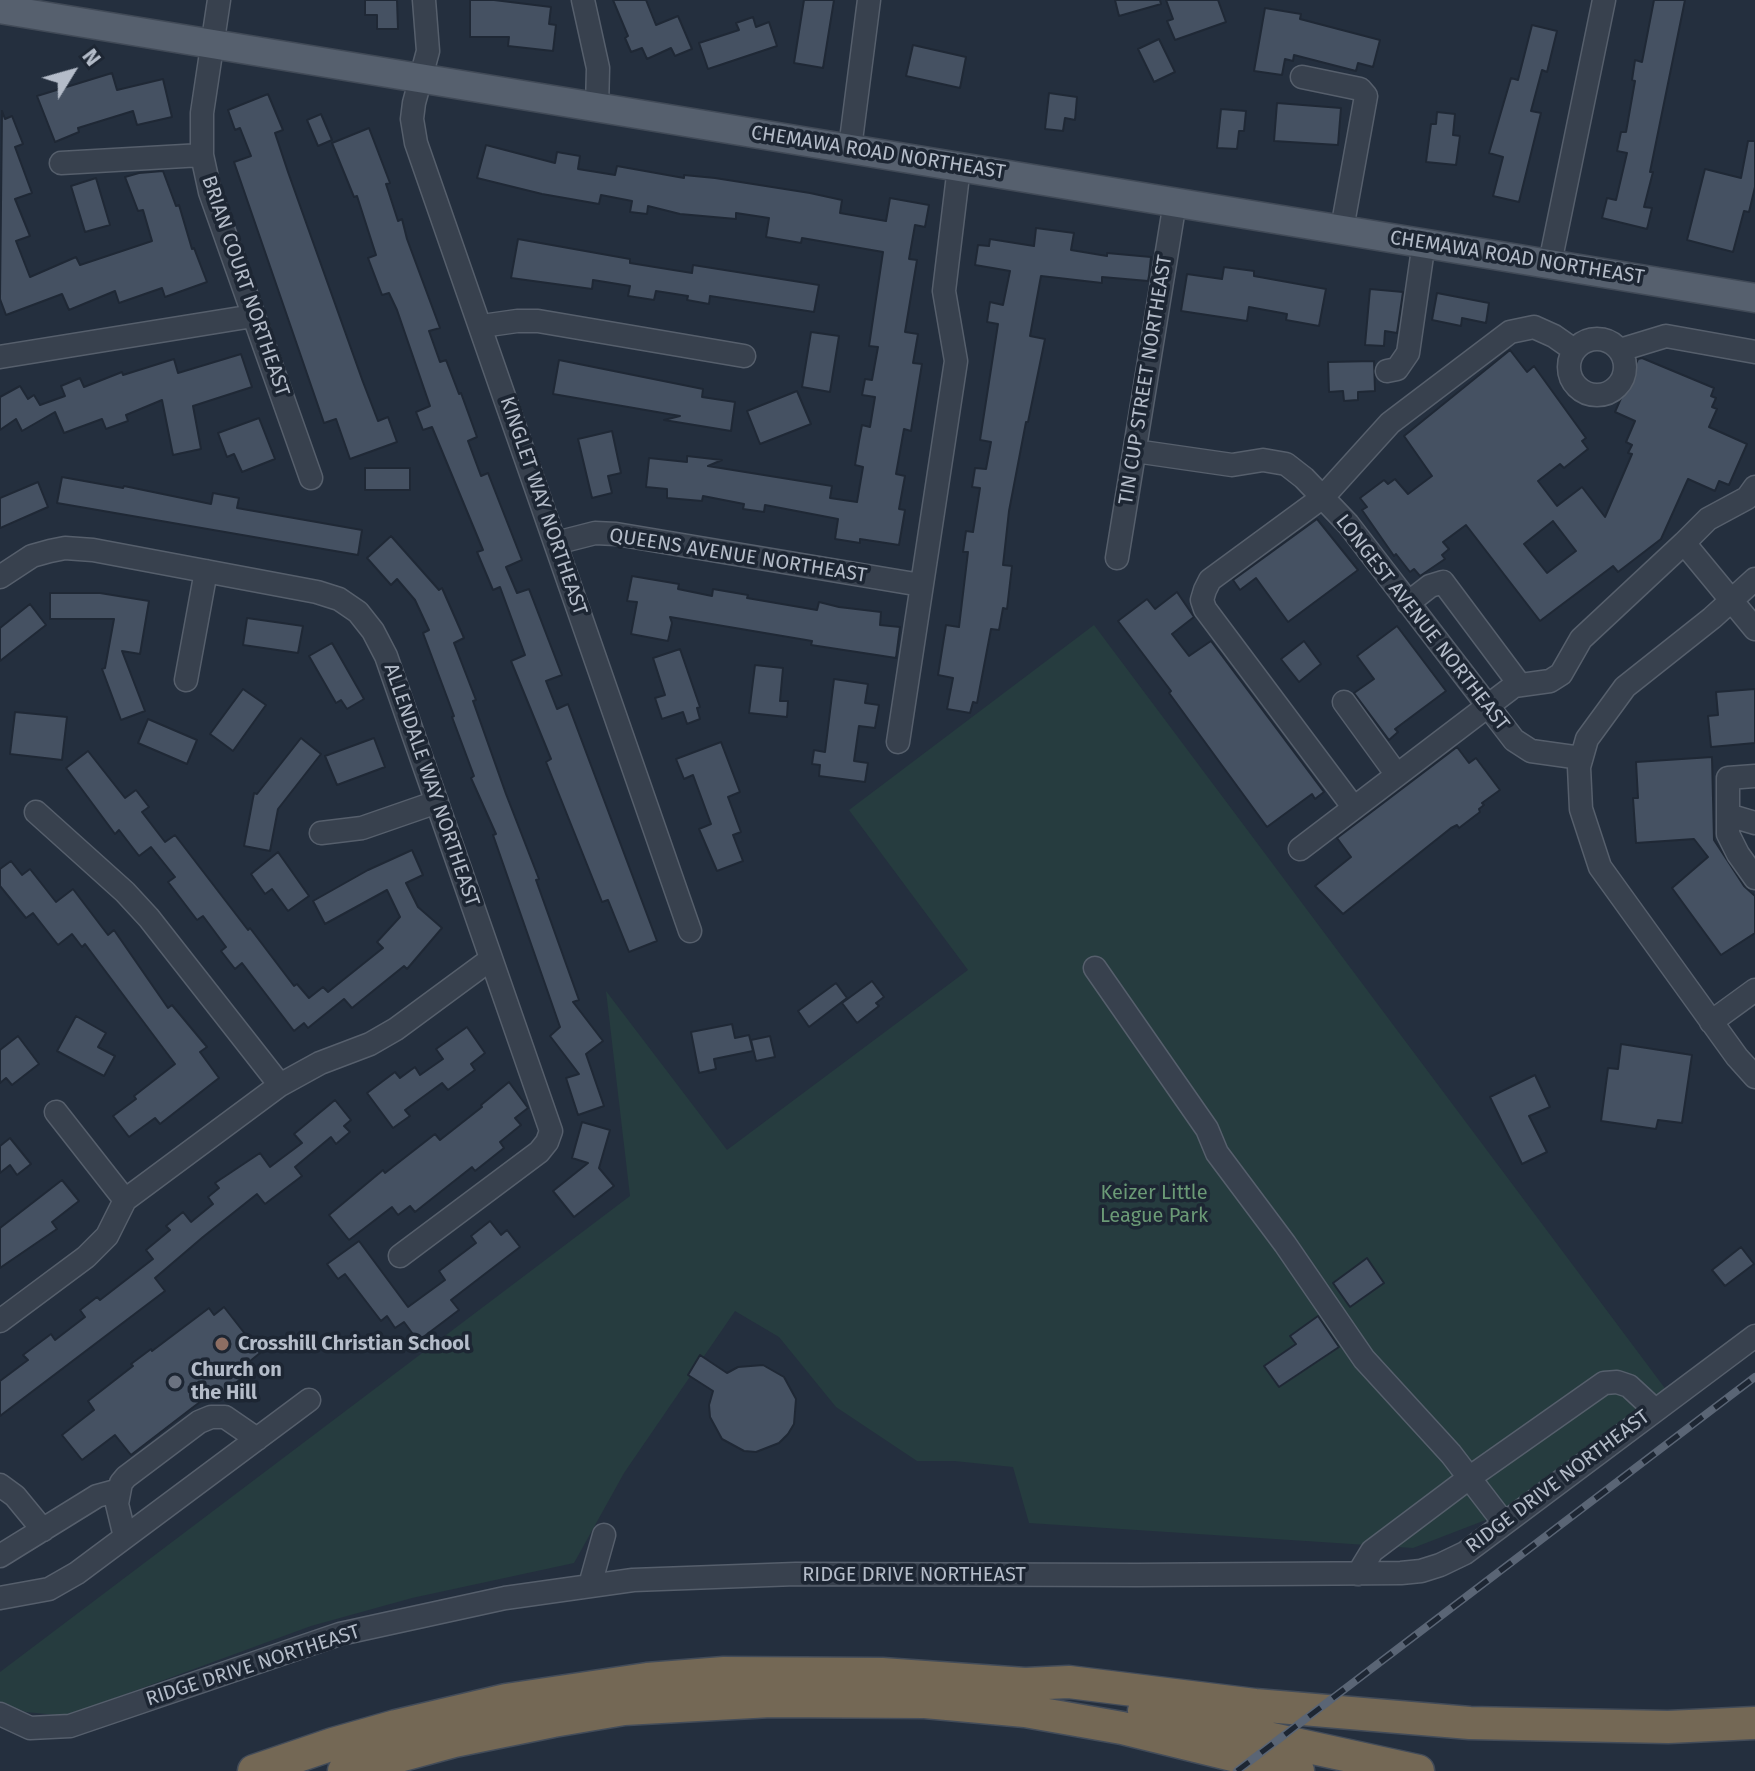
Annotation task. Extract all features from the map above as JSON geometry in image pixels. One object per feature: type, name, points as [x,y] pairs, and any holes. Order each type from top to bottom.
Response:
[{"type":"highway","points":[[254,1771],[333,1744],[449,1712],[506,1700],[647,1679],[724,1673],[828,1672],[1025,1684],[1069,1682],[1255,1705],[1470,1723],[1668,1727],[1755,1723]]},
{"type":"highway","points":[[1025,1684],[1418,1771]]},
{"type":"highway","points":[[344,1771],[454,1741],[624,1709],[771,1701],[925,1702],[1025,1711],[1122,1728],[1298,1771]]},
{"type":"main road","name":"CHEMAWA ROAD NORTHEAST","points":[[0,9],[1755,298]]},
{"type":"street","points":[[212,43],[219,0]]},
{"type":"street","name":"KINGLET WAY NORTHEAST","points":[[424,0],[428,51],[412,119],[416,143],[690,931]]},
{"type":"street","points":[[583,0],[598,68],[597,108]]},
{"type":"street","points":[[850,148],[869,0]]},
{"type":"street","points":[[1550,263],[1604,0]]},
{"type":"street","name":"BRIAN COURT NORTHEAST","points":[[212,43],[202,113],[202,155],[210,192],[311,478]]},
{"type":"street","points":[[1302,77],[1360,89],[1366,96],[1342,229]]},
{"type":"street","points":[[61,163],[202,155]]},
{"type":"street","points":[[898,742],[956,361],[944,291],[959,167]]},
{"type":"street","name":"TIN CUP STREET NORTHEAST","points":[[1117,558],[1175,202]]},
{"type":"street","points":[[1387,371],[1397,369],[1404,363],[1408,353],[1424,242]]},
{"type":"street","points":[[0,357],[253,316]]},
{"type":"street","points":[[482,326],[538,321],[744,356]]},
{"type":"street","points":[[1354,808],[1205,609],[1202,600],[1210,580],[1323,497],[1390,423],[1510,332],[1534,327],[1574,350]]},
{"type":"street","points":[[1620,350],[1666,336],[1755,352]]},
{"type":"street","points":[[1597,338],[1620,350],[1625,367],[1619,385],[1603,395],[1593,395],[1576,386],[1571,378],[1570,359],[1580,343],[1597,338]]},
{"type":"street","name":"LONGEST AVENUE NORTHEAST","points":[[1135,451],[1232,465],[1274,460],[1286,464],[1348,524],[1514,740],[1531,751],[1581,758]]},
{"type":"street","points":[[1300,849],[1514,686],[1550,681],[1561,674],[1581,639],[1708,519],[1747,498],[1755,487]]},
{"type":"street","name":"QUEENS AVENUE NORTHEAST","points":[[556,543],[595,533],[616,534],[921,585]]},
{"type":"street","points":[[1684,543],[1755,629]]},
{"type":"street","name":"ALLENDALE WAY NORTHEAST","points":[[0,577],[32,556],[65,548],[93,550],[317,592],[339,599],[358,612],[373,631],[386,656],[551,1131],[539,1152],[400,1256]]},
{"type":"street","points":[[186,680],[206,571]]},
{"type":"street","points":[[1755,579],[1625,687],[1587,739],[1581,758],[1581,809],[1600,867],[1711,1022],[1755,1077]]},
{"type":"street","points":[[1408,603],[1430,586],[1443,582],[1520,685]]},
{"type":"street","points":[[1344,702],[1397,775]]},
{"type":"street","points":[[1755,776],[1728,778],[1728,834],[1755,878]]},
{"type":"street","points":[[321,833],[362,828],[437,802]]},
{"type":"street","points":[[36,812],[125,892],[149,918],[280,1085]]},
{"type":"street","points":[[1728,815],[1755,823]]},
{"type":"street","points":[[0,1321],[86,1257],[107,1236],[125,1200],[280,1085],[320,1063],[370,1044],[396,1029],[491,959]]},
{"type":"street","points":[[1095,968],[1207,1129],[1217,1153],[1285,1244],[1364,1359],[1451,1454],[1504,1523]]},
{"type":"street","points":[[1711,1022],[1755,990]]},
{"type":"street","points":[[56,1112],[125,1200]]},
{"type":"street","name":"RIDGE DRIVE NORTHEAST","points":[[9,1719],[42,1729],[83,1723],[340,1634],[505,1598],[633,1580],[796,1574],[1358,1574],[1401,1573],[1440,1565],[1465,1553],[1755,1336]]},
{"type":"street","points":[[1358,1574],[1372,1551],[1604,1383],[1617,1382],[1629,1386],[1655,1410]]},
{"type":"street","points":[[0,1598],[49,1589],[77,1573],[309,1400]]},
{"type":"street","points":[[125,1537],[117,1504],[119,1490],[126,1477],[199,1422],[211,1417],[225,1417],[257,1439]]},
{"type":"street","points":[[0,1485],[15,1496],[43,1530]]},
{"type":"street","points":[[0,1556],[97,1496],[119,1490]]},
{"type":"street","points":[[590,1585],[604,1535]]},
{"type":"green space","name":"Keizer Little League Park","points":[[1094,625],[1667,1391],[1509,1511],[1413,1548],[1029,1523],[1013,1467],[917,1461],[836,1407],[779,1337],[735,1311],[624,1473],[574,1563],[412,1598],[311,1626],[66,1716],[26,1712],[0,1702],[0,1672],[630,1196],[606,991],[727,1150],[968,970],[849,810]]},
{"type":"building","points":[[365,0],[397,0],[398,29],[377,29],[377,15],[365,15]]},
{"type":"building","points":[[470,0],[551,7],[549,24],[556,25],[553,51],[508,46],[509,37],[470,37]]},
{"type":"building","points":[[613,0],[646,0],[656,25],[678,16],[692,49],[675,56],[671,48],[647,59],[642,48],[631,52]]},
{"type":"building","points":[[804,0],[834,0],[823,68],[794,63]]},
{"type":"building","points":[[1115,0],[1160,0],[1161,4],[1119,16]]},
{"type":"building","points":[[1166,0],[1218,0],[1226,22],[1175,40],[1167,21],[1173,19]]},
{"type":"building","points":[[1654,0],[1685,0],[1644,207],[1652,208],[1647,229],[1602,218],[1607,198],[1616,200],[1627,153],[1617,151],[1621,132],[1626,132],[1635,81],[1632,80],[1635,60],[1642,62]]},
{"type":"building","points":[[1265,8],[1301,14],[1300,19],[1380,40],[1373,67],[1358,63],[1356,71],[1294,55],[1293,61],[1285,59],[1282,75],[1254,71]]},
{"type":"building","points":[[753,17],[756,27],[769,22],[777,46],[708,69],[699,43],[739,30],[736,23]]},
{"type":"building","points":[[1532,25],[1557,31],[1547,72],[1542,70],[1531,111],[1541,113],[1519,202],[1493,196],[1503,157],[1489,153],[1511,78],[1518,80]]},
{"type":"building","points":[[1159,39],[1175,72],[1154,82],[1138,49]]},
{"type":"building","points":[[913,45],[966,57],[960,88],[906,76]]},
{"type":"building","points":[[112,73],[117,90],[163,79],[172,117],[137,125],[133,111],[78,128],[79,132],[55,142],[37,96]]},
{"type":"building","points":[[1049,93],[1077,97],[1075,120],[1065,118],[1063,131],[1045,129]]},
{"type":"building","points":[[268,94],[283,130],[275,133],[363,382],[378,421],[388,417],[397,442],[350,459],[336,419],[324,423],[234,162],[251,156],[240,128],[235,130],[228,110]]},
{"type":"building","points":[[1277,103],[1341,108],[1338,145],[1274,141]]},
{"type":"building","points":[[1221,109],[1246,111],[1244,131],[1239,131],[1237,149],[1217,148]]},
{"type":"building","points":[[2,111],[5,119],[12,116],[23,144],[15,147],[32,193],[15,199],[30,236],[16,241],[30,277],[76,257],[80,265],[152,241],[143,210],[138,211],[125,177],[163,171],[207,282],[165,297],[162,288],[119,303],[115,291],[69,310],[62,294],[6,315],[0,299]]},
{"type":"building","points":[[1437,112],[1455,114],[1453,135],[1460,136],[1456,165],[1426,162],[1431,124],[1436,124]]},
{"type":"building","points":[[321,114],[332,140],[318,146],[307,120]]},
{"type":"building","points":[[369,128],[390,183],[386,184],[398,221],[402,219],[440,328],[429,331],[440,362],[446,360],[461,393],[477,437],[468,441],[481,476],[488,473],[522,560],[506,567],[517,593],[529,589],[562,675],[546,681],[557,709],[568,704],[657,941],[629,952],[608,900],[602,902],[546,762],[551,759],[511,661],[525,655],[500,587],[493,590],[477,552],[483,550],[432,427],[423,430],[416,412],[430,406],[397,310],[389,293],[382,295],[368,258],[376,255],[357,196],[354,197],[332,143]]},
{"type":"building","points":[[1748,141],[1755,141],[1755,187],[1749,212],[1744,211],[1733,252],[1687,240],[1705,169],[1741,178]]},
{"type":"building","points":[[486,145],[555,163],[557,152],[580,156],[578,169],[615,175],[617,166],[684,178],[684,175],[715,178],[810,193],[842,200],[840,213],[886,221],[890,198],[929,205],[925,227],[915,225],[909,259],[917,260],[905,332],[918,334],[913,363],[922,364],[911,431],[904,429],[896,474],[905,476],[899,509],[905,510],[899,545],[835,539],[838,519],[765,505],[764,512],[743,509],[744,504],[703,496],[702,501],[667,498],[667,489],[646,487],[649,458],[687,462],[687,456],[722,460],[708,466],[832,486],[830,498],[857,502],[863,467],[855,465],[859,441],[862,425],[870,427],[875,397],[862,395],[865,379],[872,380],[878,347],[869,346],[883,252],[802,238],[801,243],[766,237],[769,218],[736,213],[736,219],[680,214],[648,206],[647,214],[630,212],[632,201],[601,195],[599,204],[477,178]]},
{"type":"building","points":[[96,178],[110,225],[85,232],[71,186]]},
{"type":"building","points":[[1036,228],[1074,233],[1071,250],[1107,256],[1107,253],[1151,257],[1149,276],[1148,281],[1102,277],[1102,283],[1041,276],[1030,336],[1045,339],[1009,511],[1003,565],[1012,566],[1007,609],[1003,608],[999,630],[991,629],[977,703],[973,702],[970,713],[947,709],[953,678],[938,675],[946,625],[959,627],[968,552],[963,552],[966,531],[973,532],[980,488],[972,487],[975,468],[986,469],[991,442],[980,440],[998,324],[987,322],[990,302],[1003,305],[1010,271],[975,265],[978,245],[989,246],[990,239],[1034,246]]},
{"type":"building","points":[[518,239],[692,273],[693,265],[819,285],[814,312],[710,296],[709,304],[687,300],[688,296],[656,291],[654,300],[628,296],[630,286],[593,280],[592,289],[511,278]]},
{"type":"building","points":[[1224,267],[1254,271],[1254,276],[1326,289],[1319,326],[1286,320],[1287,314],[1249,307],[1247,321],[1181,311],[1187,274],[1222,279]]},
{"type":"building","points":[[1370,289],[1403,292],[1397,333],[1385,331],[1384,346],[1365,345]]},
{"type":"building","points":[[1437,293],[1489,303],[1486,323],[1462,318],[1461,326],[1432,320]]},
{"type":"building","points":[[811,332],[839,336],[830,392],[802,387]]},
{"type":"building","points":[[1510,350],[1527,372],[1534,366],[1586,438],[1582,441],[1588,449],[1564,468],[1560,464],[1538,481],[1557,506],[1582,487],[1605,517],[1632,454],[1628,453],[1632,445],[1626,442],[1635,421],[1615,412],[1638,359],[1714,388],[1711,396],[1716,398],[1712,407],[1717,409],[1709,427],[1747,444],[1729,485],[1719,481],[1715,491],[1688,479],[1661,539],[1618,572],[1613,566],[1540,621],[1466,525],[1443,542],[1449,549],[1442,555],[1445,559],[1420,576],[1414,569],[1410,572],[1396,554],[1394,556],[1362,510],[1367,507],[1360,498],[1384,480],[1388,484],[1395,479],[1408,494],[1432,476],[1404,436]],"holes":[[[1553,521],[1576,551],[1547,573],[1524,544]]]},
{"type":"building","points":[[241,354],[252,387],[193,406],[201,449],[173,455],[162,400],[126,415],[128,421],[106,429],[102,419],[64,433],[55,412],[22,431],[16,419],[0,430],[0,397],[20,386],[28,399],[34,395],[40,405],[65,396],[61,386],[80,378],[84,387],[122,372],[123,375],[174,359],[178,373]]},
{"type":"building","points":[[559,360],[703,389],[702,397],[735,402],[731,431],[664,420],[680,416],[553,394]]},
{"type":"building","points":[[1374,361],[1375,391],[1358,392],[1358,400],[1344,401],[1343,391],[1329,392],[1328,362]]},
{"type":"building","points":[[797,391],[811,424],[760,444],[747,411]]},
{"type":"building","points":[[259,418],[275,459],[242,472],[234,454],[227,457],[218,433]]},
{"type":"building","points":[[612,431],[621,473],[608,476],[612,493],[592,498],[578,439]]},
{"type":"building","points":[[365,468],[410,468],[410,490],[365,490]]},
{"type":"building","points":[[62,477],[211,504],[213,493],[239,498],[237,508],[362,530],[358,555],[57,503]]},
{"type":"building","points":[[38,482],[48,507],[0,528],[0,498]]},
{"type":"building","points":[[1317,519],[1358,570],[1288,622],[1256,578],[1240,590],[1233,580]]},
{"type":"building","points":[[391,536],[439,590],[442,588],[464,638],[454,643],[539,879],[536,880],[579,1000],[573,1002],[603,1041],[586,1054],[604,1106],[578,1115],[566,1078],[579,1074],[550,1036],[560,1027],[493,835],[496,834],[471,778],[474,776],[423,633],[429,630],[415,600],[397,579],[391,585],[367,558]]},
{"type":"building","points":[[632,576],[679,584],[678,589],[712,596],[713,589],[817,610],[819,602],[881,612],[880,625],[900,627],[896,658],[670,617],[672,623],[668,641],[631,634],[637,602],[627,601]]},
{"type":"building","points":[[1177,592],[1194,617],[1172,634],[1189,656],[1211,641],[1324,792],[1315,799],[1312,794],[1267,827],[1118,621],[1147,599],[1155,609]]},
{"type":"building","points":[[50,593],[100,593],[149,601],[140,654],[122,651],[145,711],[121,720],[102,669],[105,668],[114,619],[50,619]]},
{"type":"building","points":[[30,604],[46,625],[0,661],[0,628]]},
{"type":"building","points":[[247,618],[303,626],[298,653],[243,645]]},
{"type":"building","points":[[1397,626],[1446,691],[1395,729],[1398,732],[1389,740],[1354,693],[1374,679],[1357,656]]},
{"type":"building","points":[[1304,641],[1321,664],[1299,682],[1281,659]]},
{"type":"building","points":[[332,643],[364,699],[347,709],[341,700],[336,703],[309,656]]},
{"type":"building","points":[[680,649],[700,707],[697,708],[700,719],[687,724],[683,712],[662,719],[655,698],[665,695],[653,658]]},
{"type":"building","points":[[755,665],[783,668],[780,701],[788,701],[787,717],[749,713]]},
{"type":"building","points":[[834,679],[868,684],[865,703],[879,705],[875,728],[859,726],[854,761],[868,763],[865,782],[819,776],[820,765],[812,764],[814,750],[825,752]]},
{"type":"building","points":[[243,689],[266,705],[233,751],[210,734]]},
{"type":"building","points":[[1755,689],[1755,743],[1711,747],[1708,716],[1718,715],[1716,692]]},
{"type":"building","points":[[15,712],[67,717],[62,760],[10,754]]},
{"type":"building","points":[[148,719],[197,740],[187,764],[138,743]]},
{"type":"building","points":[[301,738],[321,754],[278,809],[270,851],[244,846],[254,793],[257,794]]},
{"type":"building","points":[[374,738],[385,767],[337,785],[325,756]]},
{"type":"building","points":[[721,742],[740,792],[728,797],[741,832],[733,835],[743,861],[717,871],[699,829],[711,824],[693,775],[684,779],[676,759]]},
{"type":"building","points":[[1457,747],[1469,763],[1476,758],[1500,790],[1482,803],[1480,812],[1459,828],[1457,825],[1451,828],[1343,914],[1315,886],[1351,857],[1337,838]]},
{"type":"building","points":[[88,751],[125,798],[136,790],[149,807],[142,812],[165,842],[175,835],[294,986],[297,984],[309,998],[323,987],[328,992],[383,948],[377,942],[400,917],[387,890],[325,924],[313,901],[368,870],[412,850],[423,875],[406,883],[418,907],[442,928],[407,969],[404,966],[352,1008],[344,999],[308,1028],[304,1023],[294,1031],[242,963],[235,969],[221,951],[226,947],[203,916],[197,920],[168,882],[175,877],[151,847],[139,856],[119,830],[115,834],[66,768]]},
{"type":"building","points":[[1712,757],[1714,840],[1744,886],[1755,896],[1755,933],[1721,955],[1672,888],[1708,857],[1694,839],[1636,843],[1633,798],[1638,798],[1636,762]]},
{"type":"building","points":[[278,852],[309,896],[288,911],[272,889],[265,894],[251,874]]},
{"type":"building","points":[[11,861],[22,875],[30,869],[56,902],[73,889],[108,935],[114,930],[168,1008],[172,1005],[207,1047],[200,1052],[219,1078],[160,1124],[155,1118],[129,1137],[113,1116],[175,1064],[85,944],[82,947],[72,934],[58,945],[33,913],[26,918],[0,886],[0,869]]},
{"type":"building","points":[[872,981],[884,997],[876,1003],[879,1006],[857,1023],[842,1003]]},
{"type":"building","points":[[836,983],[847,998],[809,1027],[798,1011]]},
{"type":"building","points":[[76,1016],[106,1033],[98,1047],[115,1056],[104,1076],[57,1051]]},
{"type":"building","points":[[732,1024],[735,1038],[749,1035],[753,1051],[714,1059],[716,1069],[699,1073],[691,1032]]},
{"type":"building","points":[[467,1027],[485,1053],[471,1064],[475,1070],[448,1090],[442,1083],[405,1110],[410,1116],[393,1128],[367,1093],[395,1072],[400,1078],[415,1067],[420,1075],[443,1059],[436,1049]]},
{"type":"building","points":[[18,1036],[39,1064],[12,1085],[6,1078],[0,1083],[0,1050]]},
{"type":"building","points":[[770,1036],[775,1057],[756,1061],[751,1040]]},
{"type":"building","points":[[1621,1044],[1692,1055],[1682,1123],[1658,1120],[1656,1129],[1601,1121],[1608,1068],[1618,1069]]},
{"type":"building","points":[[1535,1075],[1550,1107],[1529,1116],[1547,1152],[1522,1164],[1490,1097]]},
{"type":"building","points":[[509,1082],[528,1108],[515,1118],[521,1125],[500,1142],[504,1148],[475,1171],[472,1167],[415,1212],[410,1206],[398,1215],[392,1207],[349,1240],[329,1215],[383,1170],[385,1173],[435,1134],[440,1140]]},
{"type":"building","points":[[335,1100],[351,1120],[344,1126],[350,1132],[336,1144],[331,1137],[295,1167],[302,1176],[265,1204],[257,1194],[203,1237],[155,1278],[165,1291],[0,1416],[0,1381],[28,1360],[23,1355],[51,1334],[55,1340],[85,1317],[80,1310],[97,1297],[100,1300],[153,1259],[146,1250],[170,1230],[166,1226],[183,1212],[191,1222],[213,1204],[208,1197],[219,1188],[215,1183],[260,1153],[270,1167],[302,1143],[294,1134]]},
{"type":"building","points":[[582,1122],[610,1130],[599,1168],[614,1186],[574,1217],[553,1191],[588,1163],[572,1158]]},
{"type":"building","points":[[10,1138],[31,1164],[17,1175],[10,1165],[0,1173],[0,1146]]},
{"type":"building","points":[[62,1180],[79,1201],[52,1222],[57,1229],[0,1268],[0,1228]]},
{"type":"building","points":[[490,1221],[501,1235],[507,1230],[520,1247],[451,1300],[459,1310],[418,1341],[404,1322],[395,1328],[387,1316],[381,1321],[345,1274],[338,1279],[327,1264],[359,1241],[408,1307],[445,1280],[439,1271],[476,1243],[471,1236]]},
{"type":"building","points":[[1741,1247],[1754,1264],[1725,1286],[1712,1270]]},
{"type":"building","points":[[1367,1258],[1384,1283],[1350,1307],[1333,1283]]},
{"type":"building","name":"Church on the Hill","points":[[224,1307],[260,1353],[249,1362],[254,1369],[213,1400],[209,1395],[131,1455],[115,1435],[82,1460],[62,1435],[94,1410],[88,1401],[133,1366],[131,1364],[209,1308],[214,1315]]},
{"type":"building","points":[[1318,1316],[1339,1347],[1279,1387],[1264,1366],[1296,1344],[1290,1336]]},
{"type":"building","points":[[700,1355],[727,1373],[738,1367],[763,1365],[784,1377],[796,1399],[794,1424],[779,1443],[756,1452],[744,1451],[722,1439],[710,1417],[713,1391],[688,1375]]},
{"type":"railway","points":[[1237,1771],[1755,1377]]},
{"type":"place","name":"Crosshill Christian School","points":[[222,1344]]},
{"type":"place","name":"Church on the Hill","points":[[175,1382]]}]
